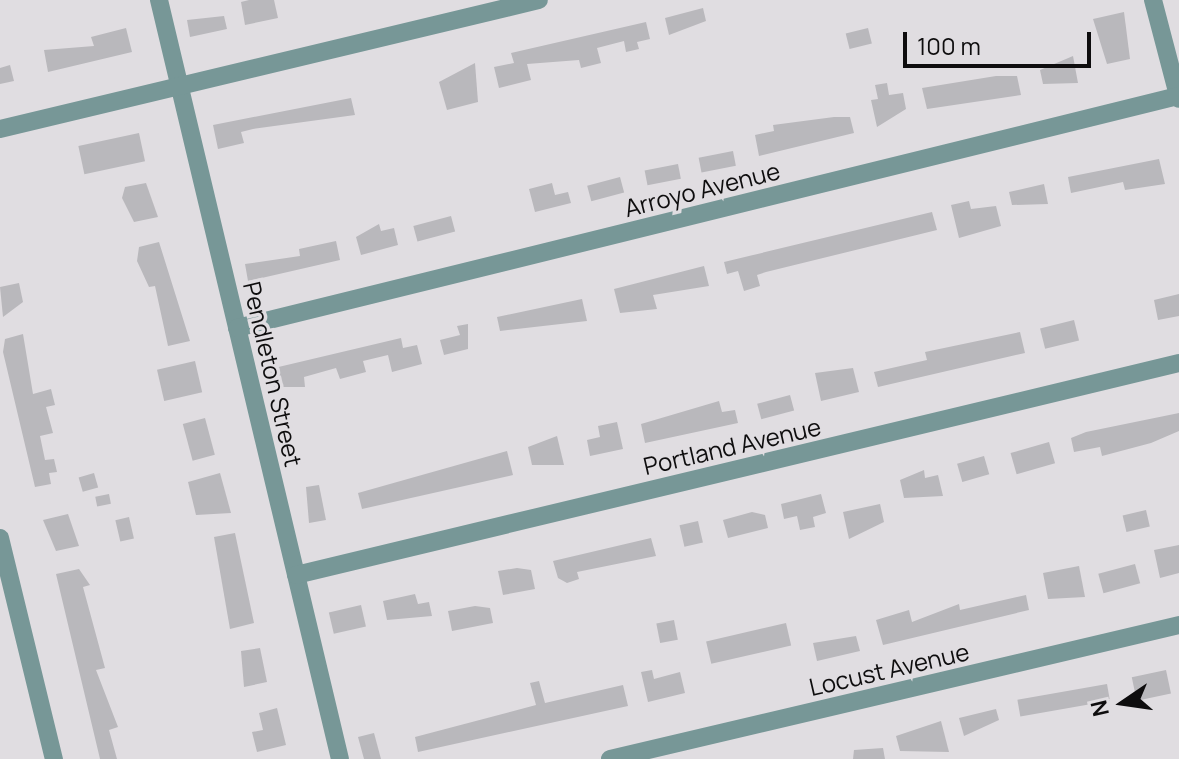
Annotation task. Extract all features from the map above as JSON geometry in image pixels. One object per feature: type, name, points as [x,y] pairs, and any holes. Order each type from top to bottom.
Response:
[{"type":"street","name":"Pendleton Street","points":[[159,0],[340,759]]},
{"type":"street","points":[[0,129],[539,0]]},
{"type":"street","points":[[1153,0],[1179,97]]},
{"type":"street","name":"Arroyo Avenue","points":[[237,328],[1179,97]]},
{"type":"street","name":"Portland Avenue","points":[[296,575],[1179,363]]},
{"type":"street","points":[[0,538],[54,759]]},
{"type":"street","name":"Locust Avenue","points":[[610,759],[1179,625]]},
{"type":"building","points":[[274,0],[278,18],[245,25],[241,2]]},
{"type":"building","points":[[703,8],[706,21],[669,35],[665,18]]},
{"type":"building","points":[[1124,12],[1130,59],[1107,64],[1093,19]]},
{"type":"building","points":[[224,16],[227,29],[190,37],[187,20]]},
{"type":"building","points":[[646,22],[650,39],[637,42],[639,49],[626,52],[624,41],[597,48],[601,63],[581,68],[579,60],[527,64],[531,80],[499,88],[494,67],[514,63],[511,53]]},
{"type":"building","points":[[126,28],[132,52],[48,72],[44,50],[94,46],[91,37]]},
{"type":"building","points":[[868,28],[872,44],[850,49],[846,34]]},
{"type":"building","points":[[1073,56],[1078,83],[1043,84],[1040,70]]},
{"type":"building","points":[[475,63],[478,102],[447,110],[439,82]]},
{"type":"building","points":[[10,65],[14,81],[0,84],[0,68]]},
{"type":"building","points":[[996,76],[1017,76],[1021,95],[927,109],[922,88]]},
{"type":"building","points":[[887,83],[889,95],[903,93],[906,109],[877,127],[871,100],[878,99],[875,85]]},
{"type":"building","points":[[351,98],[355,115],[253,129],[241,132],[244,143],[218,149],[213,125]]},
{"type":"building","points":[[850,117],[854,133],[759,156],[755,135],[774,131],[773,125]]},
{"type":"building","points":[[139,133],[145,161],[84,174],[78,146]]},
{"type":"building","points":[[733,151],[736,166],[702,172],[699,158]]},
{"type":"building","points":[[1159,159],[1165,184],[1125,190],[1123,182],[1071,193],[1068,177]]},
{"type":"building","points":[[678,164],[681,179],[647,185],[645,170]]},
{"type":"building","points":[[620,177],[624,192],[591,201],[587,186]]},
{"type":"building","points":[[146,183],[158,217],[134,222],[122,198],[125,187]]},
{"type":"building","points":[[552,183],[555,195],[568,192],[571,203],[535,212],[529,189]]},
{"type":"building","points":[[1044,184],[1048,204],[1012,205],[1009,192]]},
{"type":"building","points":[[969,201],[971,209],[996,206],[1001,226],[959,238],[951,205]]},
{"type":"building","points":[[932,212],[937,230],[766,272],[757,275],[760,286],[744,291],[738,271],[727,274],[724,262]]},
{"type":"building","points":[[451,216],[455,231],[417,242],[413,226]]},
{"type":"building","points":[[379,224],[381,231],[394,228],[398,245],[361,255],[356,237]]},
{"type":"building","points":[[336,241],[340,260],[248,281],[245,264],[300,256],[299,249]]},
{"type":"building","points":[[159,242],[190,341],[168,346],[155,286],[149,287],[137,261],[139,247]]},
{"type":"building","points":[[704,266],[709,286],[653,295],[657,309],[620,313],[614,289]]},
{"type":"building","points":[[19,283],[23,302],[3,317],[0,287]]},
{"type":"building","points":[[1179,294],[1179,316],[1158,320],[1154,300]]},
{"type":"building","points":[[582,299],[587,321],[500,331],[497,317]]},
{"type":"building","points":[[1074,320],[1079,340],[1045,349],[1040,328]]},
{"type":"building","points":[[468,324],[468,349],[444,355],[440,340],[460,335],[457,326]]},
{"type":"building","points":[[1020,332],[1025,353],[878,387],[874,372],[927,360],[925,352]]},
{"type":"building","points":[[23,334],[33,394],[51,389],[55,405],[46,407],[53,433],[40,436],[45,460],[54,459],[57,472],[49,473],[51,484],[35,487],[3,352],[5,339]]},
{"type":"building","points":[[401,338],[403,348],[417,345],[422,364],[392,372],[388,355],[363,361],[366,372],[340,379],[336,368],[304,377],[305,387],[274,387],[270,369]]},
{"type":"building","points":[[195,361],[202,392],[164,401],[157,370]]},
{"type":"building","points":[[853,368],[859,392],[821,401],[815,373]]},
{"type":"building","points":[[790,395],[794,410],[761,419],[757,404]]},
{"type":"building","points":[[719,401],[722,412],[735,410],[738,423],[645,443],[641,424]]},
{"type":"building","points":[[1179,413],[1179,431],[1151,443],[1102,456],[1100,447],[1074,452],[1071,438],[1086,432]]},
{"type":"building","points":[[205,418],[215,455],[193,461],[183,424]]},
{"type":"building","points":[[617,422],[623,449],[590,456],[587,440],[600,437],[598,426]]},
{"type":"building","points":[[557,436],[564,465],[532,465],[528,447]]},
{"type":"building","points":[[1049,442],[1055,463],[1017,474],[1011,453]]},
{"type":"building","points":[[507,451],[513,475],[362,509],[358,493]]},
{"type":"building","points":[[984,456],[989,474],[962,482],[957,464]]},
{"type":"building","points":[[924,470],[925,478],[938,475],[943,496],[904,498],[900,480]]},
{"type":"building","points":[[94,473],[98,487],[83,492],[79,477]]},
{"type":"building","points":[[220,473],[231,513],[196,515],[188,482]]},
{"type":"building","points":[[319,485],[326,520],[309,523],[306,487]]},
{"type":"building","points":[[109,494],[111,504],[97,506],[95,497]]},
{"type":"building","points":[[821,494],[826,513],[813,517],[815,527],[800,530],[797,516],[784,519],[781,504]]},
{"type":"building","points":[[880,504],[884,522],[849,539],[843,512]]},
{"type":"building","points":[[1146,510],[1150,527],[1126,532],[1123,515]]},
{"type":"building","points":[[752,512],[765,515],[768,528],[728,538],[723,520]]},
{"type":"building","points":[[68,514],[79,546],[56,551],[43,520]]},
{"type":"building","points":[[129,517],[134,538],[120,542],[115,520]]},
{"type":"building","points":[[698,521],[703,542],[684,547],[679,525]]},
{"type":"building","points":[[235,533],[254,623],[230,629],[214,537]]},
{"type":"building","points":[[651,538],[656,556],[577,572],[579,579],[567,583],[558,578],[553,561]]},
{"type":"building","points":[[1179,545],[1179,573],[1160,578],[1154,550]]},
{"type":"building","points":[[1135,564],[1140,583],[1103,593],[1098,574]]},
{"type":"building","points":[[1079,566],[1085,597],[1048,599],[1043,573]]},
{"type":"building","points":[[517,568],[531,570],[535,589],[503,595],[498,571]]},
{"type":"building","points":[[79,569],[90,585],[83,587],[105,668],[96,670],[118,727],[109,730],[117,759],[100,759],[56,574]]},
{"type":"building","points":[[415,594],[418,604],[429,602],[432,616],[387,620],[383,601]]},
{"type":"building","points":[[1026,595],[1029,610],[883,645],[876,620],[909,610],[912,622],[959,604],[960,610]]},
{"type":"building","points":[[361,605],[366,626],[334,634],[329,612]]},
{"type":"building","points":[[475,606],[490,608],[493,623],[452,631],[448,611]]},
{"type":"building","points":[[674,620],[678,640],[660,643],[656,623]]},
{"type":"building","points":[[786,623],[791,645],[711,664],[706,641]]},
{"type":"building","points":[[856,636],[860,651],[817,661],[813,643]]},
{"type":"building","points":[[260,648],[267,682],[244,687],[241,651]]},
{"type":"building","points":[[652,670],[654,679],[680,672],[685,693],[648,702],[641,672]]},
{"type":"building","points":[[1166,670],[1171,693],[1137,701],[1132,677]]},
{"type":"building","points":[[539,681],[545,703],[623,685],[628,706],[418,752],[415,737],[536,705],[530,683]]},
{"type":"building","points":[[1107,684],[1110,701],[1020,717],[1017,700]]},
{"type":"building","points":[[277,708],[286,745],[257,752],[252,732],[263,730],[259,713]]},
{"type":"building","points":[[996,709],[999,720],[964,736],[959,718]]},
{"type":"building","points":[[941,721],[949,752],[900,751],[896,736]]},
{"type":"building","points":[[374,733],[381,759],[364,759],[358,737]]},
{"type":"building","points":[[883,748],[885,759],[853,759],[854,750]]}]
